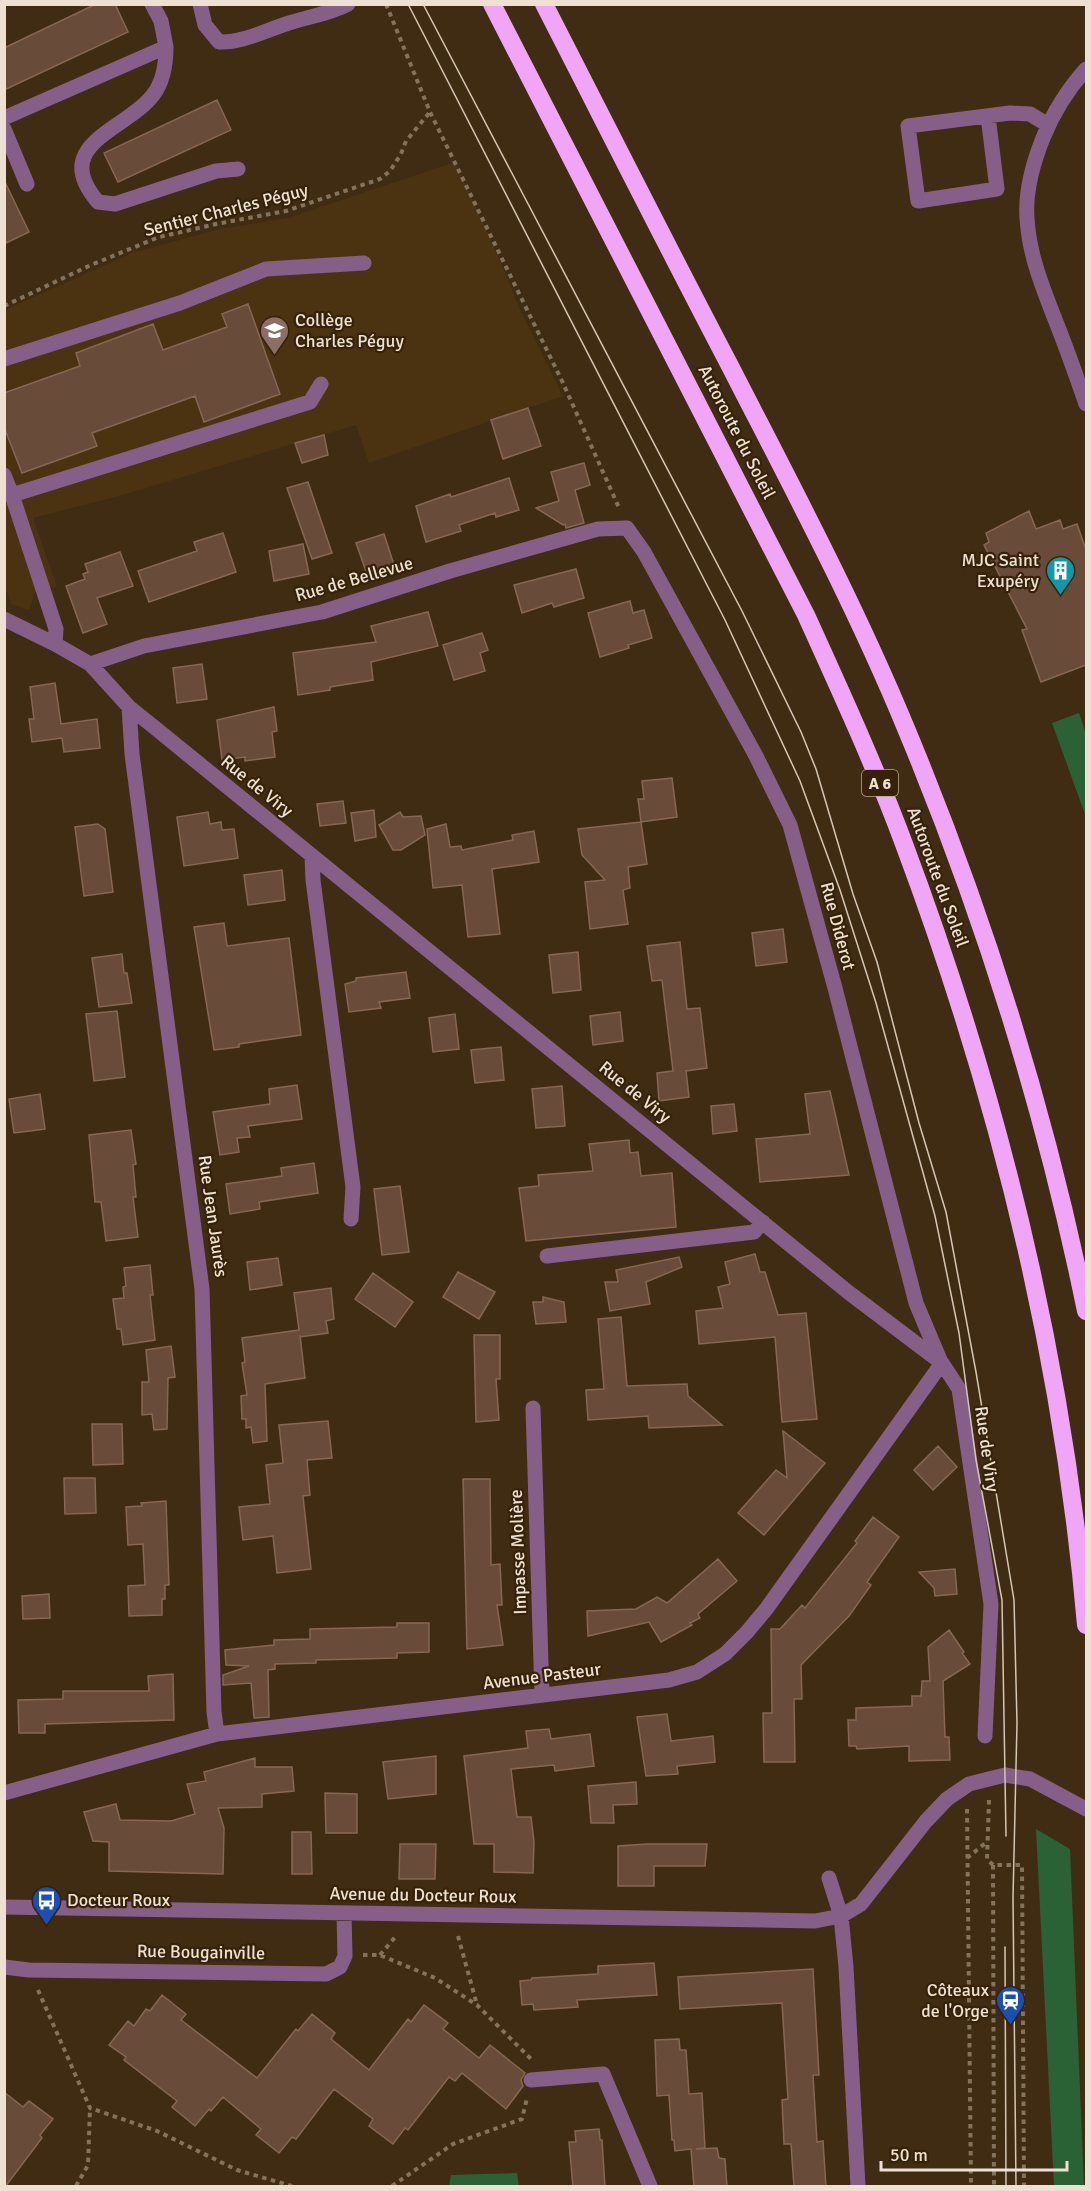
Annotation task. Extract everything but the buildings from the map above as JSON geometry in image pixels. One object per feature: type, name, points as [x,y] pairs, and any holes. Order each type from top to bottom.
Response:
[{"type":"highway","name":"Autoroute du Soleil","points":[[492,4],[806,615],[852,716],[904,842],[972,1042],[1027,1248],[1050,1359],[1068,1466],[1082,1568],[1086,1625]]},
{"type":"highway","name":"Autoroute du Soleil","points":[[544,4],[784,470],[865,633],[904,723],[947,830],[1016,1029],[1067,1220],[1086,1311]]},
{"type":"street","points":[[152,4],[162,21],[166,47],[166,62],[162,79],[154,94],[130,117],[109,129],[86,152],[82,162],[88,190],[98,202],[116,204],[216,171],[238,169]]},
{"type":"street","points":[[200,4],[205,25],[219,42],[229,43],[285,24],[336,11],[348,4]]},
{"type":"street","points":[[4,118],[166,47]]},
{"type":"street","points":[[1086,69],[1058,106],[1036,154],[1029,182],[1026,216],[1038,275],[1086,404]]},
{"type":"street","points":[[988,116],[997,189],[918,201],[908,126],[1010,113],[1030,114],[1048,125]]},
{"type":"street","points":[[4,129],[27,184]]},
{"type":"street","points":[[4,359],[180,303],[266,269],[364,263]]},
{"type":"street","points":[[12,495],[310,402],[321,384]]},
{"type":"street","points":[[4,475],[56,629],[55,644]]},
{"type":"street","name":"Rue de Bellevue","points":[[90,664],[144,646],[322,612],[450,571],[598,529],[627,528]]},
{"type":"street","name":"Rue Diderot","points":[[627,528],[644,552],[756,756],[790,825],[838,999],[916,1304],[942,1363]]},
{"type":"street","name":"Rue de Viry","points":[[4,619],[90,664],[129,706],[848,1292],[942,1363],[959,1389],[991,1604],[985,1736]]},
{"type":"street","name":"Rue Jean Jaurès","points":[[129,706],[133,766],[202,1289],[214,1712],[217,1734]]},
{"type":"street","points":[[312,856],[313,880],[353,1187],[351,1219]]},
{"type":"street","points":[[547,1256],[754,1232],[764,1222]]},
{"type":"street","name":"Avenue Pasteur","points":[[4,1793],[217,1734],[669,1680],[697,1672],[725,1654],[767,1608],[942,1363]]},
{"type":"street","name":"Impasse Molière","points":[[533,1408],[542,1695]]},
{"type":"street","points":[[841,1916],[861,1904],[914,1834],[947,1799],[969,1784],[1005,1775],[1030,1779],[1086,1809]]},
{"type":"street","points":[[829,1878],[841,1916],[847,1978],[858,2187]]},
{"type":"street","name":"Avenue du Docteur Roux","points":[[4,1907],[815,1921],[841,1916]]},
{"type":"street","points":[[344,1913],[345,1956]]},
{"type":"street","name":"Rue Bougainville","points":[[4,1967],[30,1970],[326,1974],[340,1967],[345,1956]]},
{"type":"street","points":[[531,2080],[603,2074],[650,2187]]},
{"type":"path","points":[[386,4],[430,112],[563,383],[627,528]]},
{"type":"path","name":"Sentier Charles Péguy","points":[[4,306],[91,265],[159,237],[286,211],[380,179],[390,171],[406,141],[430,112]]},
{"type":"path","points":[[989,1801],[987,1859],[993,1865],[994,2187]]},
{"type":"path","points":[[971,2187],[967,1859],[988,1841]]},
{"type":"path","points":[[993,1865],[1022,1865],[1024,2187]]},
{"type":"path","points":[[380,1955],[397,1935]]},
{"type":"path","points":[[458,1936],[477,2005]]},
{"type":"path","points":[[345,1956],[380,1955],[435,1978],[477,2005],[550,2079]]},
{"type":"path","points":[[30,1970],[90,2108],[88,2165],[76,2187]]},
{"type":"path","points":[[392,2187],[453,2144],[522,2119],[531,2080]]},
{"type":"path","points":[[90,2108],[157,2131],[237,2170],[292,2187]]},
{"type":"shaded area","name":"Collège Charles Péguy","points":[[455,162],[523,316],[563,396],[369,463],[356,425],[119,496],[33,518],[57,587],[35,592],[29,610],[11,604],[9,594],[5,591],[5,310],[132,253],[220,229],[288,218]]},
{"type":"green space","points":[[1079,713],[1086,734],[1086,817],[1052,723]]},
{"type":"green space","points":[[1036,1829],[1070,1849],[1084,2186],[1054,2186]]},
{"type":"green space","points":[[517,2173],[519,2186],[449,2186],[451,2175]]},
{"type":"tram line","points":[[408,4],[725,620],[800,781],[840,890],[876,1003],[935,1216],[959,1333],[976,1460],[1002,1600],[1006,1836]]},
{"type":"tram line","points":[[423,4],[742,611],[801,732],[816,769],[853,894],[877,962],[919,1123],[946,1212],[976,1372],[1014,1600],[1017,1723],[1013,1898],[1016,2186]]},
{"type":"tram line","points":[[1005,1947],[1006,2186]]},
{"type":"place","name":"Collège Charles Péguy","points":[[274,356]]},
{"type":"place","name":"MJC Saint Exupéry","points":[[1060,596]]},
{"type":"place","name":"Docteur Roux","points":[[46,1926]]},
{"type":"place","name":"Côteaux de l'Orge","points":[[1010,2026]]}]
